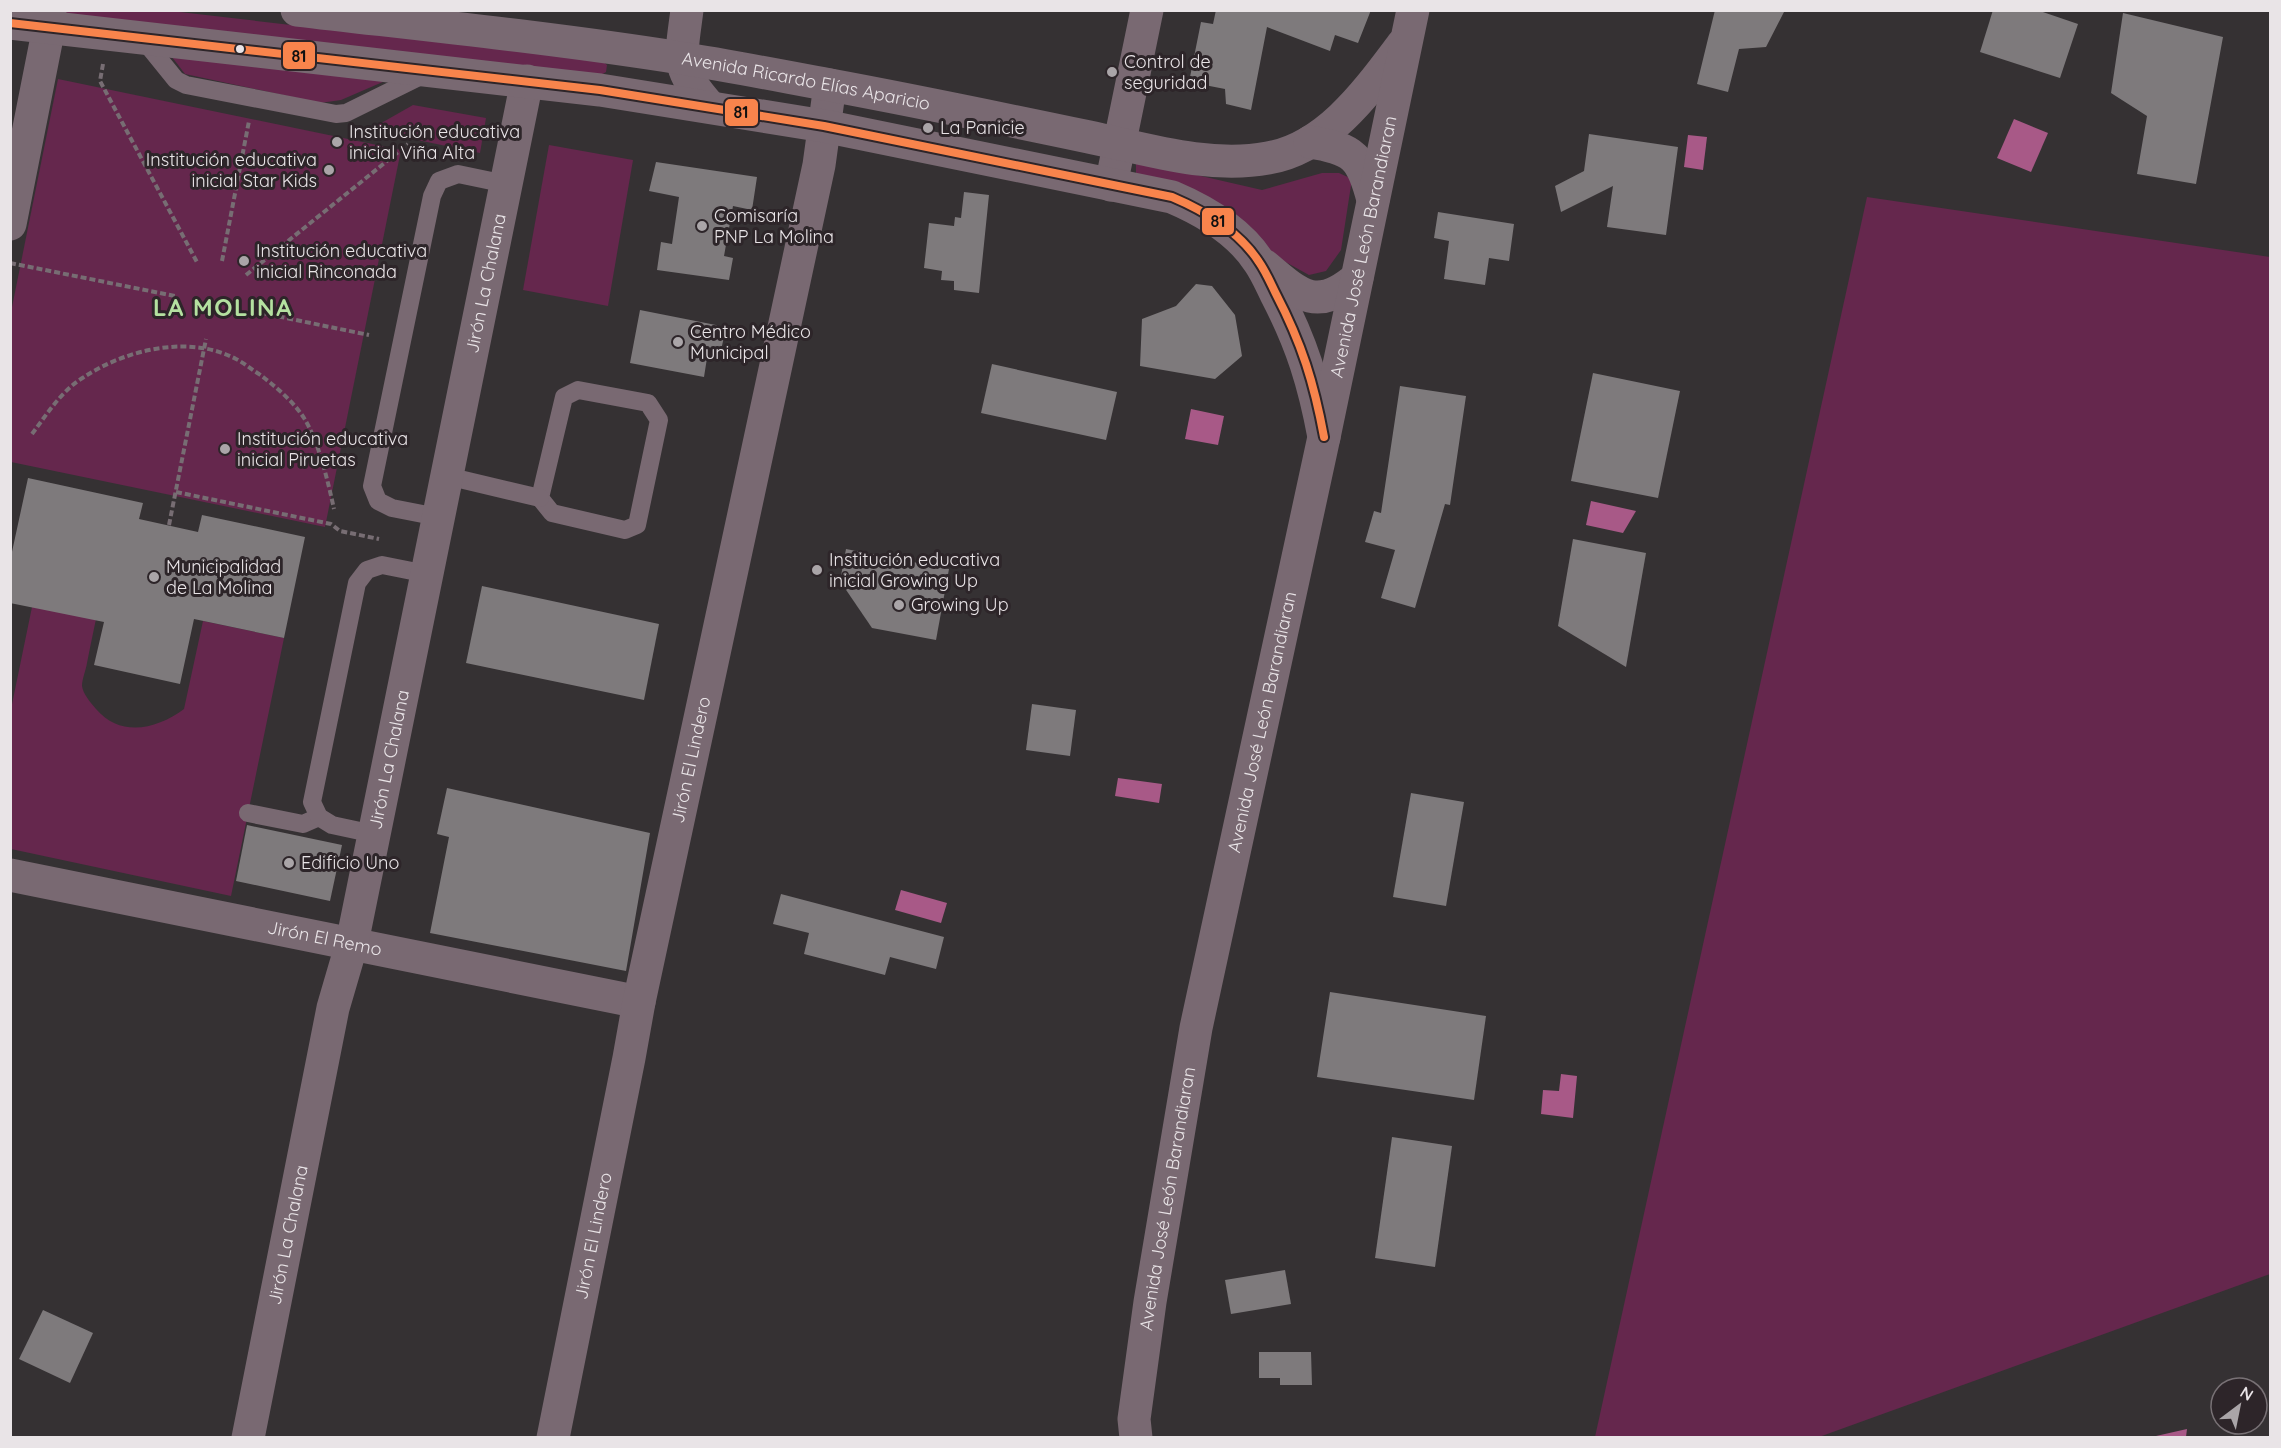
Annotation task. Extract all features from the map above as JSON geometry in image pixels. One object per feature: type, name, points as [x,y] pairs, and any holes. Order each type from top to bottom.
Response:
[{"type":"street","name":"Avenida Ricardo Elías Aparicio","points":[[297,10],[681,58],[1217,161],[1272,158],[1310,142],[1356,102],[1410,24]]},
{"type":"street","points":[[687,10],[681,58],[694,90],[709,106]]},
{"type":"street","points":[[1111,185],[1147,10]]},
{"type":"street","points":[[10,22],[50,19],[142,38],[600,90],[824,126],[1172,197],[1199,208],[1222,224],[1259,261],[1293,290],[1309,296],[1327,297],[1341,291],[1357,278]]},
{"type":"street","points":[[10,224],[50,19]]},
{"type":"street","name":"Avenida José León Barandiaran","points":[[1136,1437],[1134,1419],[1150,1302],[1196,1028],[1324,437],[1410,24]]},
{"type":"street","points":[[600,90],[613,84],[620,66],[617,56],[608,48]]},
{"type":"street","name":"Jirón La Chalana","points":[[248,1437],[333,1008],[352,944],[527,81]]},
{"type":"street","name":"Jirón El Lindero","points":[[553,1437],[639,1002],[819,165],[830,85]]},
{"type":"street","points":[[1310,142],[1347,151],[1361,164],[1373,200]]},
{"type":"street","points":[[1259,261],[1300,344],[1315,390],[1324,437]]},
{"type":"street","name":"Jirón El Remo","points":[[10,874],[639,1002]]},
{"type":"lane","points":[[142,38],[177,80],[186,85],[336,114],[346,113],[434,70]]},
{"type":"lane","points":[[438,517],[385,505],[378,501],[372,486],[432,196],[439,181],[458,174],[506,184]]},
{"type":"lane","points":[[447,476],[540,498],[552,513],[625,530],[637,525],[659,420],[648,403],[578,390],[564,397],[540,498]]},
{"type":"lane","points":[[374,834],[332,825],[319,817],[312,802],[357,583],[367,570],[382,565],[427,574]]},
{"type":"lane","points":[[248,813],[303,824],[319,817]]},
{"type":"path","points":[[100,81],[198,264]]},
{"type":"path","points":[[222,261],[253,98]]},
{"type":"path","points":[[246,275],[408,144]]},
{"type":"path","points":[[10,263],[175,296]]},
{"type":"path","points":[[252,311],[369,335]]},
{"type":"path","points":[[169,525],[206,339]]},
{"type":"path","points":[[32,435],[58,400],[82,378],[122,356],[158,348],[204,349],[235,358],[276,386],[304,419],[325,468],[334,509]]},
{"type":"path","points":[[176,492],[331,524],[340,531],[382,540]]},
{"type":"shaded area","points":[[62,11],[171,11],[602,61],[607,65],[606,72],[601,75],[63,14]]},
{"type":"shaded area","points":[[172,57],[385,81],[341,100],[320,103],[185,74]]},
{"type":"shaded area","points":[[58,79],[401,150],[325,527],[11,462],[11,312]]},
{"type":"shaded area","points":[[413,105],[486,118],[480,153],[369,130]]},
{"type":"shaded area","points":[[2014,119],[2048,133],[2031,172],[1997,158]]},
{"type":"shaded area","points":[[1688,135],[1707,137],[1703,170],[1684,167]]},
{"type":"shaded area","points":[[549,145],[633,160],[608,306],[523,290]]},
{"type":"shaded area","points":[[1136,161],[1262,190],[1322,173],[1339,173],[1352,179],[1341,250],[1326,271],[1309,275],[1136,179]]},
{"type":"shaded area","points":[[1867,197],[2270,257],[2270,1274],[1819,1437],[1595,1437]]},
{"type":"shaded area","points":[[1191,409],[1224,416],[1218,445],[1185,439]]},
{"type":"shaded area","points":[[1591,501],[1636,511],[1623,533],[1586,525]]},
{"type":"shaded area","points":[[100,599],[82,686],[96,709],[106,718],[128,727],[162,722],[184,709],[203,621],[284,638],[231,896],[11,849],[11,709],[32,607]]},
{"type":"shaded area","points":[[1118,778],[1162,784],[1159,803],[1115,796]]},
{"type":"shaded area","points":[[901,890],[947,903],[941,923],[895,910]]},
{"type":"shaded area","points":[[1561,1074],[1577,1076],[1573,1118],[1541,1114],[1543,1090],[1559,1091]]},
{"type":"shaded area","points":[[2187,1429],[2186,1437],[2156,1437],[2156,1436]]},
{"type":"building","points":[[1216,10],[1371,10],[1358,43],[1335,35],[1330,51],[1267,27],[1251,110],[1226,104],[1225,89],[1189,82],[1201,22],[1213,24]]},
{"type":"building","points":[[1715,10],[1785,10],[1766,47],[1739,49],[1728,92],[1697,84]]},
{"type":"building","points":[[1993,10],[2037,10],[2078,24],[2060,78],[1980,52]]},
{"type":"building","points":[[2123,13],[2223,37],[2196,184],[2137,174],[2147,116],[2111,93]]},
{"type":"building","points":[[1589,134],[1678,147],[1666,235],[1607,227],[1613,186],[1561,212],[1555,186],[1584,171]]},
{"type":"building","name":"Comisaría PNP La Molina","points":[[656,162],[757,177],[752,210],[733,206],[724,256],[733,258],[729,280],[657,270],[661,242],[672,244],[679,197],[649,191]]},
{"type":"building","points":[[964,192],[989,195],[979,293],[954,290],[954,281],[941,280],[942,271],[924,268],[929,223],[954,226],[955,217],[961,218]]},
{"type":"building","points":[[1438,212],[1514,224],[1509,261],[1489,258],[1485,285],[1444,279],[1449,241],[1434,238]]},
{"type":"building","points":[[1196,284],[1212,286],[1235,315],[1242,356],[1215,379],[1140,366],[1142,319],[1176,306]]},
{"type":"building","name":"Centro Médico Municipal","points":[[640,310],[726,327],[719,360],[707,358],[704,377],[630,363]]},
{"type":"building","points":[[992,364],[1117,392],[1106,440],[981,413]]},
{"type":"building","points":[[1593,373],[1680,391],[1658,498],[1571,481]]},
{"type":"building","points":[[1400,386],[1466,396],[1450,505],[1445,504],[1415,608],[1381,598],[1395,550],[1365,542],[1374,511],[1381,513]]},
{"type":"building","name":"Municipalidad de La Molina","points":[[28,478],[143,503],[139,519],[198,532],[202,515],[305,537],[284,638],[194,619],[180,684],[94,665],[104,622],[10,603],[10,561]]},
{"type":"building","points":[[1573,539],[1646,553],[1626,667],[1558,626]]},
{"type":"building","name":"Growing Up","points":[[846,549],[949,569],[936,640],[872,628],[840,581]]},
{"type":"building","points":[[482,586],[659,624],[644,700],[466,663]]},
{"type":"building","points":[[1032,704],[1076,710],[1070,756],[1026,750]]},
{"type":"building","points":[[447,788],[650,833],[626,971],[430,933],[449,837],[437,834]]},
{"type":"building","points":[[1411,793],[1464,802],[1446,906],[1393,897]]},
{"type":"building","name":"Edificio Uno","points":[[247,825],[342,845],[330,901],[236,881]]},
{"type":"building","points":[[781,894],[944,937],[936,969],[890,957],[885,975],[804,954],[809,933],[773,924]]},
{"type":"building","points":[[1330,992],[1486,1016],[1474,1100],[1317,1077]]},
{"type":"building","points":[[1392,1137],[1452,1146],[1435,1267],[1375,1258]]},
{"type":"building","points":[[1285,1270],[1291,1304],[1231,1314],[1225,1280]]},
{"type":"building","points":[[43,1310],[93,1333],[70,1383],[19,1359]]},
{"type":"building","points":[[1259,1352],[1311,1352],[1312,1385],[1280,1385],[1280,1378],[1259,1378]]},
{"type":"transit line","name":"81","points":[[10,23],[600,90],[824,126],[1172,197],[1220,223],[1242,241],[1262,266],[1300,347],[1316,399],[1324,437]]},
{"type":"place","name":"Control de seguridad","points":[[1112,72]]},
{"type":"place","name":"La Panicie","points":[[928,128]]},
{"type":"place","name":"Institución educativa inicial Viña Alta","points":[[337,142]]},
{"type":"place","name":"Institución educativa inicial Star Kids","points":[[329,170]]},
{"type":"place","name":"Comisaría PNP La Molina","points":[[702,226]]},
{"type":"place","name":"Institución educativa inicial Rinconada","points":[[244,261]]},
{"type":"place","name":"Centro Médico Municipal","points":[[678,342]]},
{"type":"place","name":"Institución educativa inicial Piruetas","points":[[225,449]]},
{"type":"place","name":"Institución educativa inicial Growing Up","points":[[817,570]]},
{"type":"place","name":"Municipalidad de La Molina","points":[[154,577]]},
{"type":"place","name":"Growing Up","points":[[899,605]]},
{"type":"place","name":"Edificio Uno","points":[[289,863]]},
{"type":"district","name":"LA MOLINA","points":[[223,308]]}]
